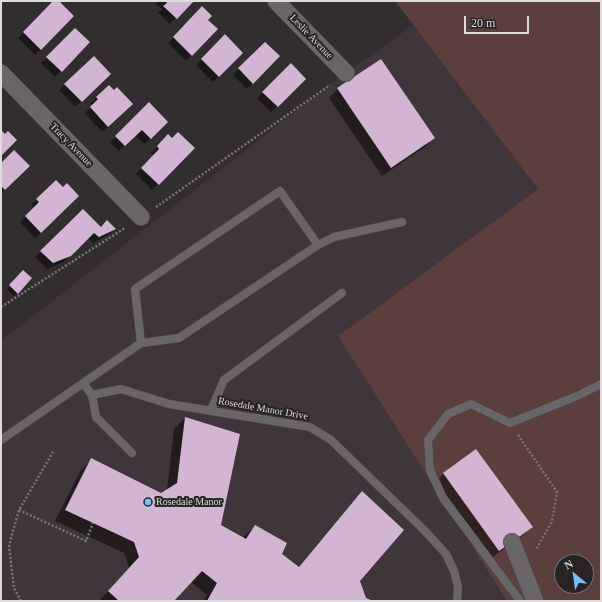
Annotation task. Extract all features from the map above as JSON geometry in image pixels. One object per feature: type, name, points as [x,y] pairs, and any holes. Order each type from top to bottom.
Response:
[{"type":"street","name":"Leslie Avenue","points":[[276,1],[346,73]]},
{"type":"street","name":"Tracy Avenue","points":[[1,73],[141,217]]},
{"type":"street","points":[[512,542],[535,601]]},
{"type":"lane","points":[[141,343],[135,289],[280,191],[318,245]]},
{"type":"lane","points":[[1,440],[141,343],[179,338],[318,245],[334,237],[402,222]]},
{"type":"lane","points":[[211,410],[224,380],[342,293]]},
{"type":"lane","points":[[83,383],[92,395],[96,417],[132,453]]},
{"type":"lane","points":[[520,601],[443,498],[430,470],[428,440],[448,414],[471,404],[510,424],[577,396],[601,384]]},
{"type":"lane","name":"Rosedale Manor Drive","points":[[92,395],[121,389],[169,404],[310,427],[331,440],[446,554],[454,571],[458,587],[457,601]]},
{"type":"path","points":[[1,307],[141,217],[332,83]]},
{"type":"path","points":[[510,424],[557,492],[552,521],[537,548],[519,560]]},
{"type":"path","points":[[21,601],[14,588],[10,546],[18,510],[53,452]]},
{"type":"path","points":[[18,510],[86,541],[93,523]]},
{"type":"shaded area","points":[[395,1],[601,1],[601,601],[507,601],[338,336],[538,189]]},
{"type":"shaded area","points":[[413,25],[538,189],[338,336],[507,601],[1,601],[1,341],[332,83]]},
{"type":"building","points":[[53,1],[59,1],[74,16],[41,50],[23,32]]},
{"type":"building","points":[[165,1],[194,1],[177,19],[163,6],[167,3]]},
{"type":"building","points":[[202,6],[212,16],[208,20],[218,29],[192,56],[173,37]]},
{"type":"building","points":[[75,28],[90,42],[62,72],[46,57]]},
{"type":"building","points":[[225,34],[243,53],[219,77],[201,59]]},
{"type":"building","points":[[265,42],[280,56],[253,84],[238,68]]},
{"type":"building","points":[[94,56],[111,74],[82,102],[64,84]]},
{"type":"building","points":[[381,59],[435,138],[391,168],[337,88]]},
{"type":"building","points":[[291,63],[306,79],[278,107],[262,92]]},
{"type":"building","points":[[109,85],[114,90],[117,87],[133,104],[108,127],[90,107],[98,99],[96,97]]},
{"type":"building","points":[[149,102],[168,122],[151,139],[142,130],[125,146],[115,136]]},
{"type":"building","points":[[1,130],[5,134],[8,131],[17,140],[1,156]]},
{"type":"building","points":[[178,132],[195,148],[159,185],[141,168],[159,149],[157,146],[168,134],[172,138]]},
{"type":"building","points":[[14,150],[30,166],[5,190],[1,186],[1,163]]},
{"type":"building","points":[[56,180],[63,187],[67,183],[79,196],[41,233],[25,216],[39,202],[36,199]]},
{"type":"building","points":[[83,209],[101,227],[107,220],[116,229],[99,237],[94,233],[71,256],[53,263],[40,251]]},
{"type":"building","points":[[23,270],[32,278],[18,294],[9,285]]},
{"type":"building","name":"Rosedale Manor","points":[[185,417],[240,434],[221,525],[246,539],[255,525],[287,543],[282,554],[299,567],[362,491],[404,530],[360,581],[366,598],[373,601],[207,601],[217,583],[202,571],[174,601],[119,601],[108,591],[139,557],[134,542],[65,510],[91,458],[161,493],[177,483]]},
{"type":"building","points":[[476,449],[533,527],[499,551],[443,473]]},
{"type":"place","name":"Rosedale Manor","points":[[148,502]]}]
